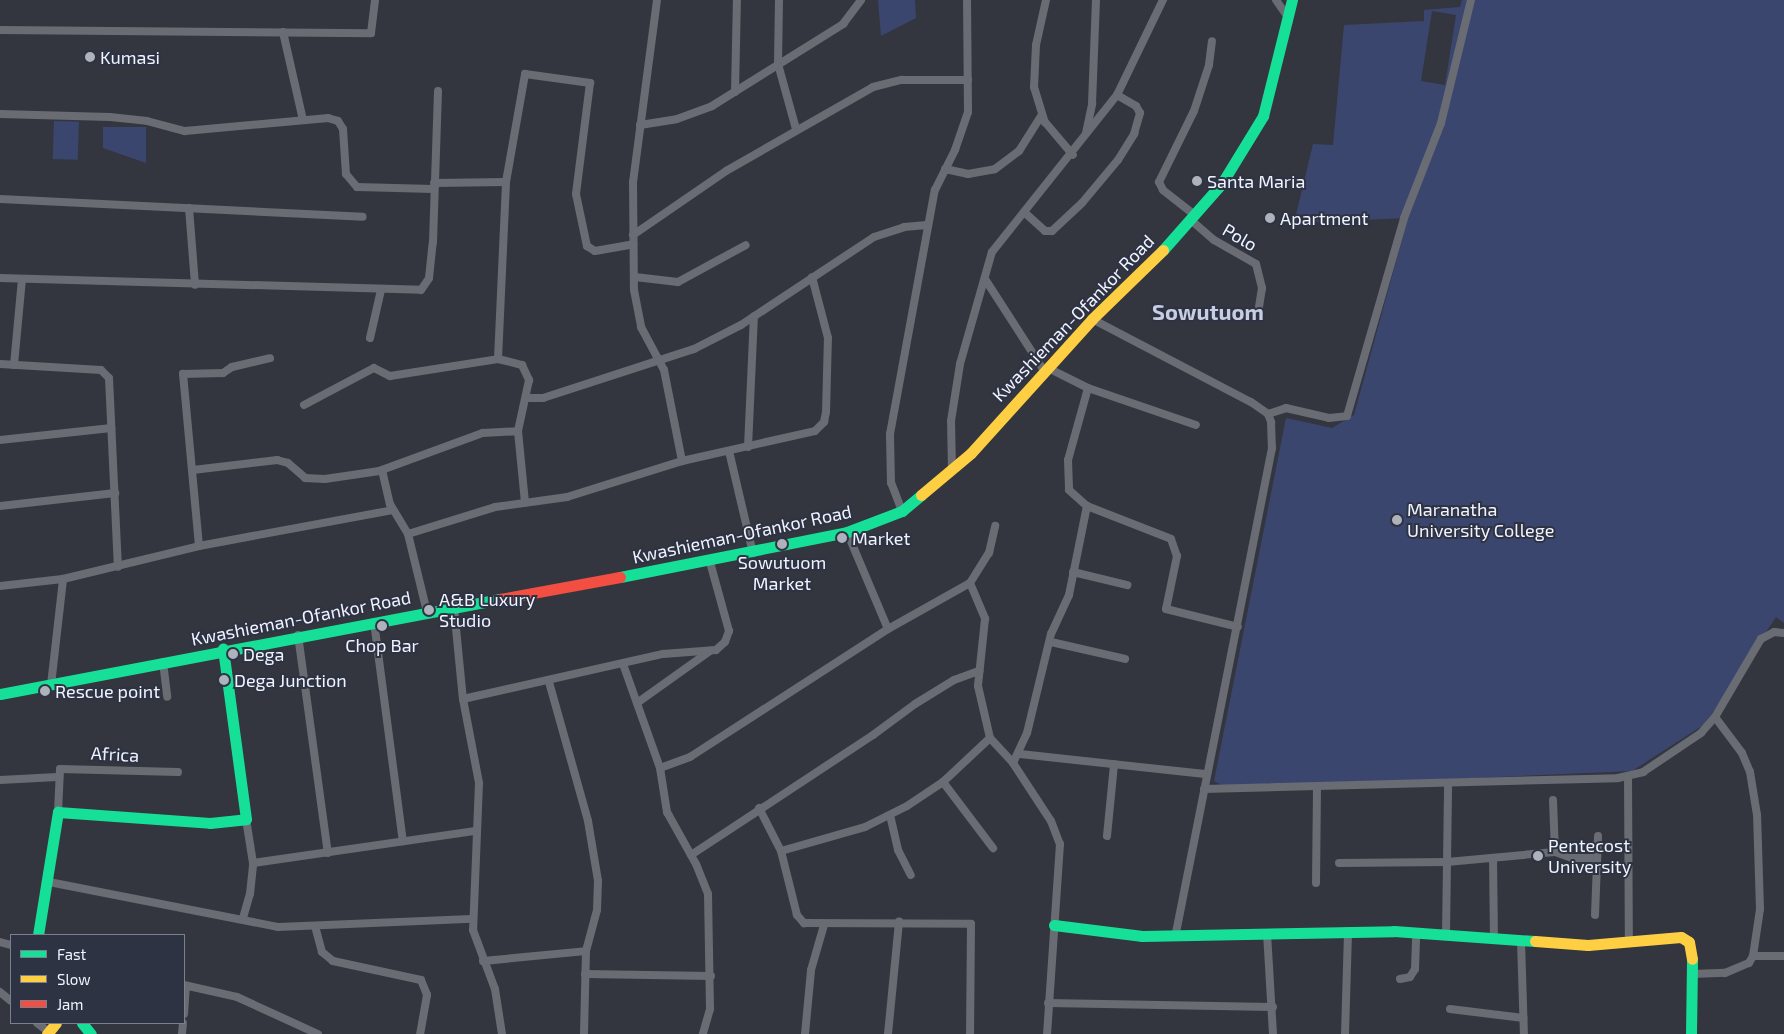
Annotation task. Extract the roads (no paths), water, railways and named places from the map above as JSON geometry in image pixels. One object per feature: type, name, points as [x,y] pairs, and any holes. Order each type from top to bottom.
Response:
[{"type":"main road","name":"Kwashieman-Ofankor Road","points":[[0,694],[298,635],[753,554],[847,532],[902,511],[952,471],[1092,319],[1194,218],[1256,132],[1267,104],[1292,0]]},
{"type":"main road","points":[[38,934],[49,882],[58,812],[210,823],[246,820],[223,650]]},
{"type":"main road","points":[[1054,925],[1127,935],[1348,931],[1416,932],[1588,945],[1629,941],[1687,939],[1691,947],[1691,1034]]},
{"type":"main road","points":[[83,1024],[91,1034]]},
{"type":"street","points":[[0,30],[371,33],[375,0]]},
{"type":"street","points":[[656,0],[633,182],[633,235],[637,314],[667,382],[682,461]]},
{"type":"street","points":[[735,92],[737,0]]},
{"type":"street","points":[[779,0],[778,64],[796,129]]},
{"type":"street","points":[[640,125],[697,113],[735,92],[843,24],[861,0]]},
{"type":"street","points":[[902,511],[891,483],[888,453],[927,225],[935,190],[963,130],[968,80],[967,0]]},
{"type":"street","points":[[1046,0],[1036,46],[1034,75],[1041,116],[1073,155]]},
{"type":"street","points":[[1085,138],[1092,104],[1096,0]]},
{"type":"street","points":[[952,471],[950,437],[957,383],[992,252],[1073,155],[1118,95],[1163,0]]},
{"type":"street","points":[[1276,0],[1288,17]]},
{"type":"street","points":[[1092,319],[1268,414],[1286,408],[1329,418],[1346,416],[1404,218],[1441,123],[1471,0]]},
{"type":"street","points":[[283,32],[303,120]]},
{"type":"street","name":"Polo","points":[[1212,40],[1209,65],[1194,110],[1159,182],[1163,190],[1194,218],[1214,240],[1256,264],[1262,288],[1258,314]]},
{"type":"street","points":[[498,359],[506,182],[522,78],[530,73],[588,82],[591,90],[576,194],[587,246],[595,251],[634,244]]},
{"type":"street","points":[[633,235],[726,171],[796,129],[888,82],[968,80]]},
{"type":"street","points":[[0,278],[421,290],[427,284],[433,242],[433,186],[438,91]]},
{"type":"street","points":[[1024,212],[1045,231],[1052,231],[1109,171],[1139,119],[1136,106],[1118,95]]},
{"type":"street","points":[[0,114],[110,117],[191,131],[303,120],[338,121],[343,129],[346,174],[357,187],[433,186],[506,182]]},
{"type":"street","points":[[945,169],[968,174],[995,169],[1019,151],[1041,116]]},
{"type":"street","points":[[0,199],[364,217]]},
{"type":"street","points":[[189,208],[195,285]]},
{"type":"street","points":[[527,398],[543,398],[715,340],[874,237],[904,227],[927,225]]},
{"type":"street","points":[[635,277],[678,282],[746,245]]},
{"type":"street","points":[[408,534],[495,507],[567,497],[682,461],[809,434],[824,422],[828,338],[812,277]]},
{"type":"street","points":[[14,365],[22,279]]},
{"type":"street","points":[[985,279],[1046,370],[1088,388],[1196,425]]},
{"type":"street","points":[[370,338],[381,290]]},
{"type":"street","points":[[748,447],[754,316]]},
{"type":"street","points":[[199,546],[183,374],[223,373],[232,367],[270,358]]},
{"type":"street","points":[[304,405],[374,368],[390,376],[498,359],[525,368],[527,398],[518,430],[526,503]]},
{"type":"street","points":[[0,364],[105,372],[110,382],[110,428],[118,567]]},
{"type":"street","points":[[1088,388],[1067,472],[1069,490],[1087,506],[1171,539],[1177,556],[1166,609],[1238,627]]},
{"type":"street","points":[[1176,934],[1204,789],[1205,774],[1238,627],[1272,448],[1268,414]]},
{"type":"street","points":[[0,440],[110,428]]},
{"type":"street","points":[[193,470],[277,460],[288,463],[305,478],[318,480],[382,470],[457,440],[518,430]]},
{"type":"street","points":[[729,451],[753,554]]},
{"type":"street","points":[[382,470],[392,510],[408,534],[427,612]]},
{"type":"street","points":[[0,506],[115,493]]},
{"type":"street","points":[[1013,762],[1020,754],[1050,642],[1073,572],[1087,506]]},
{"type":"street","points":[[0,586],[63,579],[199,546],[392,510]]},
{"type":"street","points":[[660,768],[690,757],[888,629],[970,583],[989,553],[995,526]]},
{"type":"street","points":[[847,532],[888,629]]},
{"type":"street","points":[[637,704],[725,642],[728,625],[710,562]]},
{"type":"street","points":[[1073,572],[1127,585]]},
{"type":"street","points":[[51,685],[63,579]]},
{"type":"street","points":[[970,583],[985,619],[979,671],[979,698],[990,738],[1013,762],[1051,821],[1060,844],[1047,1034]]},
{"type":"street","points":[[454,608],[463,699],[478,783],[472,919],[483,961],[495,990],[502,1034]]},
{"type":"street","points":[[374,622],[404,841]]},
{"type":"street","points":[[1204,789],[1448,784],[1628,776],[1650,768],[1683,747],[1715,717],[1761,639],[1774,632],[1784,633]]},
{"type":"street","points":[[298,635],[328,853]]},
{"type":"street","points":[[1050,642],[1125,659]]},
{"type":"street","points":[[463,699],[549,682],[663,654],[710,651]]},
{"type":"street","points":[[163,662],[168,697]]},
{"type":"street","points":[[623,664],[660,768],[667,812],[691,854],[708,894],[711,976],[710,1009],[703,1034]]},
{"type":"street","points":[[691,854],[937,689],[979,671]]},
{"type":"street","points":[[549,682],[596,858],[597,910],[586,951],[584,1034]]},
{"type":"street","points":[[1715,717],[1742,753],[1755,795],[1761,893],[1753,956]]},
{"type":"street","points":[[781,850],[843,834],[890,815],[942,782],[990,738]]},
{"type":"street","points":[[1020,754],[1205,774]]},
{"type":"street","points":[[1106,836],[1114,764]]},
{"type":"street","name":"Africa","points":[[57,777],[60,769],[69,766],[178,772]]},
{"type":"street","points":[[1628,776],[1629,941]]},
{"type":"street","points":[[0,780],[57,777],[58,812]]},
{"type":"street","points":[[942,782],[993,848]]},
{"type":"street","points":[[1446,934],[1448,784]]},
{"type":"street","points":[[1316,883],[1317,788]]},
{"type":"street","points":[[1553,800],[1555,852]]},
{"type":"street","points":[[759,808],[781,850],[798,919],[809,925],[899,922],[970,924],[970,1034]]},
{"type":"street","points":[[890,815],[898,850],[911,875]]},
{"type":"street","points":[[243,918],[250,894],[253,862],[246,820]]},
{"type":"street","points":[[253,862],[476,831]]},
{"type":"street","points":[[1595,915],[1598,836]]},
{"type":"street","points":[[1339,863],[1447,862],[1555,852],[1572,858],[1596,858]]},
{"type":"street","points":[[1493,858],[1494,938]]},
{"type":"street","points":[[49,882],[243,918],[278,927],[472,919]]},
{"type":"street","points":[[888,1034],[899,922]]},
{"type":"street","points":[[805,1034],[811,970],[824,925]]},
{"type":"street","points":[[315,926],[322,952],[333,961],[421,980],[427,995],[420,1034]]},
{"type":"street","points":[[1345,1034],[1348,931]]},
{"type":"street","points":[[1400,979],[1413,975],[1416,932]]},
{"type":"street","points":[[1267,933],[1273,1007],[1273,1034]]},
{"type":"street","points":[[1521,941],[1524,1034]]},
{"type":"street","points":[[483,961],[586,951]]},
{"type":"street","points":[[1692,974],[1735,970],[1753,956],[1784,956]]},
{"type":"street","points":[[585,974],[711,976]]},
{"type":"street","points":[[185,986],[237,997],[318,1034]]},
{"type":"street","points":[[0,992],[10,1000]]},
{"type":"street","points":[[1048,1003],[1273,1007]]},
{"type":"street","points":[[1450,1010],[1523,1018]]},
{"type":"street","points":[[39,1024],[51,1030]]},
{"type":"place","name":"Kumasi","points":[[90,57]]},
{"type":"place","name":"Santa Maria","points":[[1197,181]]},
{"type":"place","name":"Apartment","points":[[1270,218]]},
{"type":"place","name":"Maranatha University College","points":[[1397,520]]},
{"type":"place","name":"Market","points":[[842,538]]},
{"type":"place","name":"Sowutuom Market","points":[[782,544]]},
{"type":"place","name":"A&B Luxury Studio","points":[[429,610]]},
{"type":"place","name":"Chop Bar","points":[[382,626]]},
{"type":"place","name":"Dega","points":[[233,654]]},
{"type":"place","name":"Dega Junction","points":[[224,680]]},
{"type":"place","name":"Rescue point","points":[[45,691]]},
{"type":"place","name":"Pentecost University","points":[[1538,856]]},
{"type":"district","name":"Sowutuom","points":[[1208,312]]}]
